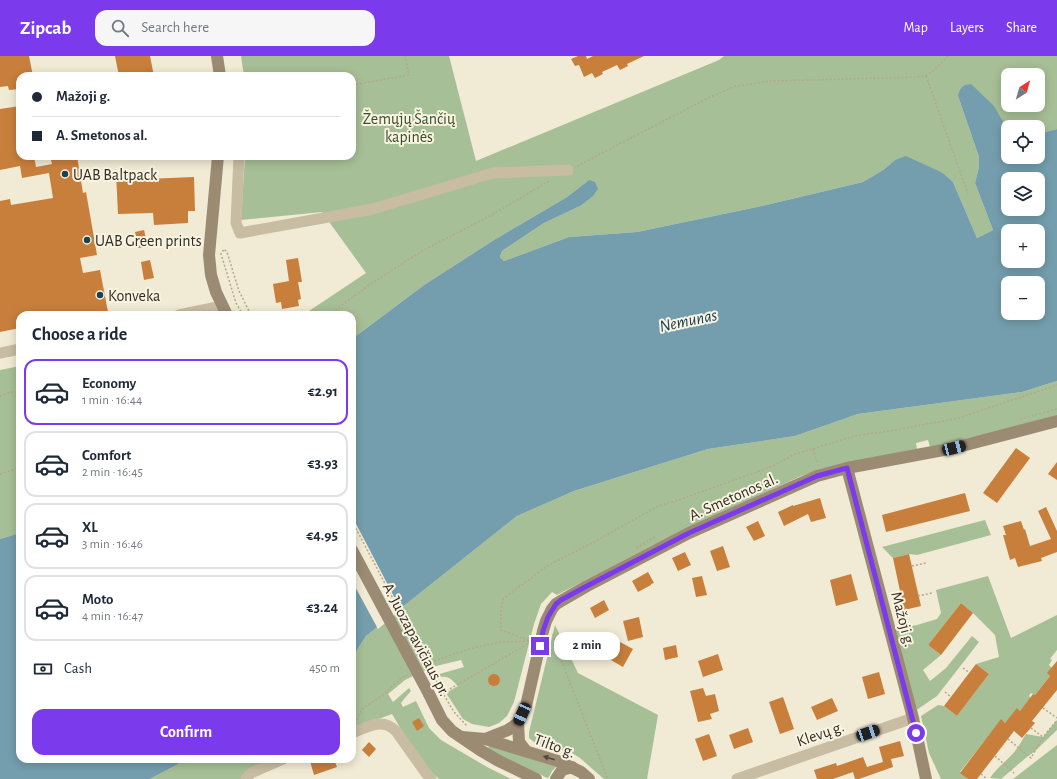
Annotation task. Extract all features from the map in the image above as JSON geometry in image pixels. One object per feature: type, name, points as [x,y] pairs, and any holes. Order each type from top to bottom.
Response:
[{"type":"street","points":[[218,56],[220,72]]},
{"type":"street","points":[[218,160],[209,255],[211,275],[216,292],[224,310]]},
{"type":"street","points":[[239,160],[236,223],[240,233],[372,209],[493,173],[568,170]]},
{"type":"street","points":[[0,353],[16,350]]},
{"type":"street","name":"A. Smetonos al.","points":[[526,751],[519,742],[518,723],[526,706],[543,631],[548,617],[556,604],[561,600],[689,533],[811,478],[847,468],[954,448],[1057,421]]},
{"type":"street","name":"Mažoji g.","points":[[847,468],[913,718],[926,779]]},
{"type":"street","name":"A. Juozapavičiaus pr.","points":[[356,557],[442,720],[452,731],[464,732],[480,750],[496,760],[536,779]]},
{"type":"street","name":"Klevų g.","points":[[737,779],[913,718]]},
{"type":"street","points":[[464,732],[485,739],[508,730],[518,723]]},
{"type":"street","points":[[356,728],[379,724],[391,726],[431,779]]},
{"type":"street","name":"Tilto g.","points":[[485,739],[558,761],[581,772],[589,779]]},
{"type":"street","points":[[246,779],[251,773],[274,763]]},
{"type":"street","points":[[556,779],[562,770],[572,767]]},
{"type":"path","points":[[356,84],[409,75],[406,56]]},
{"type":"path","points":[[568,170],[708,98],[736,86],[772,81],[926,76],[948,56]]},
{"type":"path","points":[[926,76],[968,194]]},
{"type":"path","points":[[334,311],[368,286],[422,251],[490,216],[549,182]]},
{"type":"path","points":[[241,311],[236,303],[221,254],[224,250],[227,252],[239,291],[249,311]]},
{"type":"path","points":[[533,641],[501,630],[500,611],[503,599],[547,566],[658,506],[754,473],[795,454],[854,436],[959,418],[1057,385]]},
{"type":"path","points":[[0,396],[11,392],[16,392]]},
{"type":"path","points":[[1018,419],[1057,409]]},
{"type":"path","points":[[813,449],[818,464],[814,467]]},
{"type":"path","points":[[0,474],[16,469]]},
{"type":"path","points":[[356,529],[464,732]]},
{"type":"path","points":[[636,548],[656,537]]},
{"type":"path","points":[[912,566],[926,563]]},
{"type":"path","points":[[918,596],[932,593]]},
{"type":"path","points":[[548,617],[563,665],[608,779]]},
{"type":"path","points":[[422,668],[436,660],[470,649],[500,642],[533,641]]},
{"type":"path","points":[[443,693],[533,641]]},
{"type":"path","points":[[963,668],[970,673]]},
{"type":"path","points":[[356,723],[362,709],[384,694],[401,678],[408,675]]},
{"type":"path","points":[[945,692],[951,697]]},
{"type":"path","points":[[1008,739],[1031,758],[1043,737],[1057,719],[1042,708]]},
{"type":"path","points":[[1031,728],[1043,737]]},
{"type":"path","points":[[995,756],[1014,773]]},
{"type":"path","points":[[980,774],[987,779]]},
{"type":"green space","name":"Žemųjų Šančių kapinės","points":[[241,56],[449,56],[476,161],[719,60],[724,56],[1057,56],[1057,129],[1045,132],[1045,120],[1001,120],[1001,123],[958,96],[979,157],[979,167],[975,183],[993,230],[977,238],[953,182],[943,173],[895,160],[883,170],[863,182],[766,205],[637,232],[569,237],[504,261],[500,257],[502,251],[544,223],[580,206],[589,180],[567,197],[494,240],[424,285],[356,336],[356,311],[309,311],[366,273],[322,212],[241,220],[245,160],[356,160],[356,72],[243,72]]},
{"type":"green space","points":[[16,367],[16,534],[0,539],[0,370]]},
{"type":"green space","points":[[1057,381],[1057,415],[992,433],[930,447],[928,440],[916,443],[917,449],[821,469],[801,476],[649,547],[557,595],[552,592],[541,604],[534,624],[514,702],[507,716],[499,723],[489,727],[472,724],[463,719],[446,693],[458,686],[449,678],[438,677],[436,675],[464,667],[461,660],[432,667],[405,680],[388,694],[393,702],[409,688],[411,691],[401,703],[403,707],[416,701],[429,728],[441,740],[511,779],[439,779],[419,757],[392,714],[356,728],[356,652],[366,636],[517,516],[574,491],[708,449],[795,436],[858,414],[1022,392]]},
{"type":"green space","points":[[985,520],[991,535],[917,555],[909,554],[893,558],[882,547]]},
{"type":"green space","points":[[988,576],[1011,638],[1057,615],[1057,650],[1050,659],[1052,660],[1049,665],[1052,668],[1050,676],[1035,695],[1031,693],[1029,696],[1031,698],[1020,711],[1017,709],[1008,725],[1001,720],[960,772],[968,779],[941,779],[929,753],[921,716],[938,705],[944,706],[957,716],[989,674],[976,664],[999,657],[995,635],[961,603],[928,645],[941,655],[923,670],[930,681],[946,668],[972,636],[979,642],[937,696],[915,711],[895,629],[917,625],[937,619],[941,613],[936,590]]},
{"type":"green space","points":[[555,625],[578,673],[658,715],[647,779],[604,779],[572,753],[534,742],[529,738],[529,732]]},
{"type":"green space","points":[[1057,720],[1057,730],[1034,752],[1001,779],[990,778],[1015,751],[1026,734],[1043,737]]},
{"type":"green space","points":[[1057,745],[1057,779],[1013,779]]},
{"type":"green space","points":[[489,746],[557,766],[547,778],[495,753],[488,749]]},
{"type":"green space","points":[[180,763],[270,763],[243,779],[150,779]]},
{"type":"water","name":"Nemunas","points":[[971,84],[994,106],[1002,120],[1001,164],[1045,164],[1045,132],[1057,129],[1057,381],[1022,392],[858,414],[795,436],[708,449],[574,491],[517,516],[366,636],[356,652],[356,336],[424,285],[494,240],[567,197],[589,180],[595,182],[598,189],[593,196],[580,206],[544,223],[502,251],[500,257],[504,261],[569,237],[637,232],[766,205],[863,182],[883,170],[895,160],[906,156],[943,173],[953,182],[977,238],[993,230],[975,183],[979,167],[979,157],[958,96],[964,86]]},
{"type":"water","points":[[16,534],[16,763],[180,763],[150,779],[0,779],[0,539]]},
{"type":"pier","points":[[356,524],[401,610],[378,629],[356,588]]},
{"type":"building","points":[[0,56],[29,56],[32,72],[16,72],[16,89],[9,90],[8,86],[0,87]]},
{"type":"building","points":[[115,56],[150,56],[153,72],[118,72]]},
{"type":"building","points":[[578,56],[586,56],[587,59],[593,56],[644,56],[627,64],[628,66],[620,70],[617,65],[602,72],[603,74],[595,78],[592,73],[584,77],[579,65],[575,66],[571,59]]},
{"type":"building","points":[[16,107],[16,160],[35,160],[36,167],[52,164],[51,160],[78,160],[83,193],[86,192],[97,255],[80,258],[83,273],[100,270],[108,311],[16,311],[16,329],[0,332],[0,201],[10,199],[11,205],[53,198],[49,173],[22,178],[20,166],[0,170],[0,109]]},
{"type":"building","points":[[147,171],[146,179],[194,177],[195,211],[188,211],[188,223],[154,225],[153,213],[118,214],[116,173]]},
{"type":"building","points":[[144,230],[148,247],[138,248],[135,232]]},
{"type":"building","points":[[298,258],[302,282],[298,282],[301,299],[298,300],[299,306],[282,309],[281,302],[276,303],[273,284],[289,281],[286,260]]},
{"type":"building","points":[[150,260],[154,278],[144,280],[141,262]]},
{"type":"building","points":[[1016,448],[1030,458],[997,503],[983,493]]},
{"type":"building","points":[[1057,462],[1057,480],[1048,474]]},
{"type":"building","points":[[965,493],[970,511],[886,532],[882,515]]},
{"type":"building","points":[[820,498],[826,518],[811,522],[808,514],[784,526],[778,512],[793,505]]},
{"type":"building","points":[[1046,507],[1057,531],[1057,552],[1041,558],[1042,561],[1018,567],[1015,558],[1010,560],[1003,535],[1006,535],[1003,526],[1021,521],[1030,546],[1051,539],[1038,511]]},
{"type":"building","points":[[758,521],[765,536],[754,541],[746,527]]},
{"type":"building","points":[[723,546],[730,567],[717,571],[710,551]]},
{"type":"building","points":[[685,552],[691,565],[678,571],[672,558]]},
{"type":"building","points":[[909,554],[921,606],[904,610],[893,558]]},
{"type":"building","points":[[648,572],[654,583],[638,592],[632,581]]},
{"type":"building","points":[[851,574],[858,600],[836,606],[830,580]]},
{"type":"building","points":[[702,576],[707,595],[696,597],[692,578]]},
{"type":"building","points":[[604,600],[609,610],[595,618],[590,608]]},
{"type":"building","points":[[961,603],[973,613],[941,655],[928,645]]},
{"type":"building","points":[[639,617],[643,637],[628,641],[623,621]]},
{"type":"building","points":[[607,635],[633,649],[623,667],[597,652]]},
{"type":"building","points":[[676,645],[678,657],[665,660],[663,648]]},
{"type":"building","points":[[718,654],[723,670],[703,677],[698,661]]},
{"type":"building","points":[[1057,661],[1057,690],[1032,721],[1035,723],[1022,738],[1014,731],[977,779],[968,779],[960,773],[1001,719],[1005,723],[1017,708],[1020,711],[1033,694],[1035,695],[1050,676],[1047,673]]},
{"type":"building","points":[[976,664],[989,674],[957,716],[944,706]]},
{"type":"building","points":[[879,672],[885,694],[868,699],[862,677]]},
{"type":"building","points":[[494,674],[498,676],[500,680],[498,684],[494,686],[490,684],[488,680],[490,676]]},
{"type":"building","points":[[703,688],[706,696],[715,694],[719,711],[710,714],[712,719],[698,722],[690,691]]},
{"type":"building","points":[[783,697],[794,729],[780,734],[769,702]]},
{"type":"building","points":[[832,698],[838,711],[817,720],[811,707]]},
{"type":"building","points":[[419,718],[424,726],[417,731],[412,722]]},
{"type":"building","points":[[748,728],[753,742],[734,749],[729,735]]},
{"type":"building","points":[[709,734],[717,756],[703,761],[695,739]]},
{"type":"building","points":[[900,741],[904,756],[891,759],[893,767],[859,779],[855,779],[853,772],[833,779],[817,779],[814,770],[836,763],[837,766],[863,757],[867,767],[883,762],[879,747]]},
{"type":"building","points":[[369,742],[376,749],[369,757],[362,750]]},
{"type":"building","points":[[311,763],[336,763],[337,767],[314,775]]},
{"type":"place","name":"UAB Baltpack","points":[[65,174]]},
{"type":"place","name":"UAB Green prints","points":[[87,240]]},
{"type":"place","name":"Konveka","points":[[100,295]]},
{"type":"route","points":[[540,646],[548,617],[556,604],[561,600],[689,533],[817,476],[847,468],[873,563],[916,733]]}]
